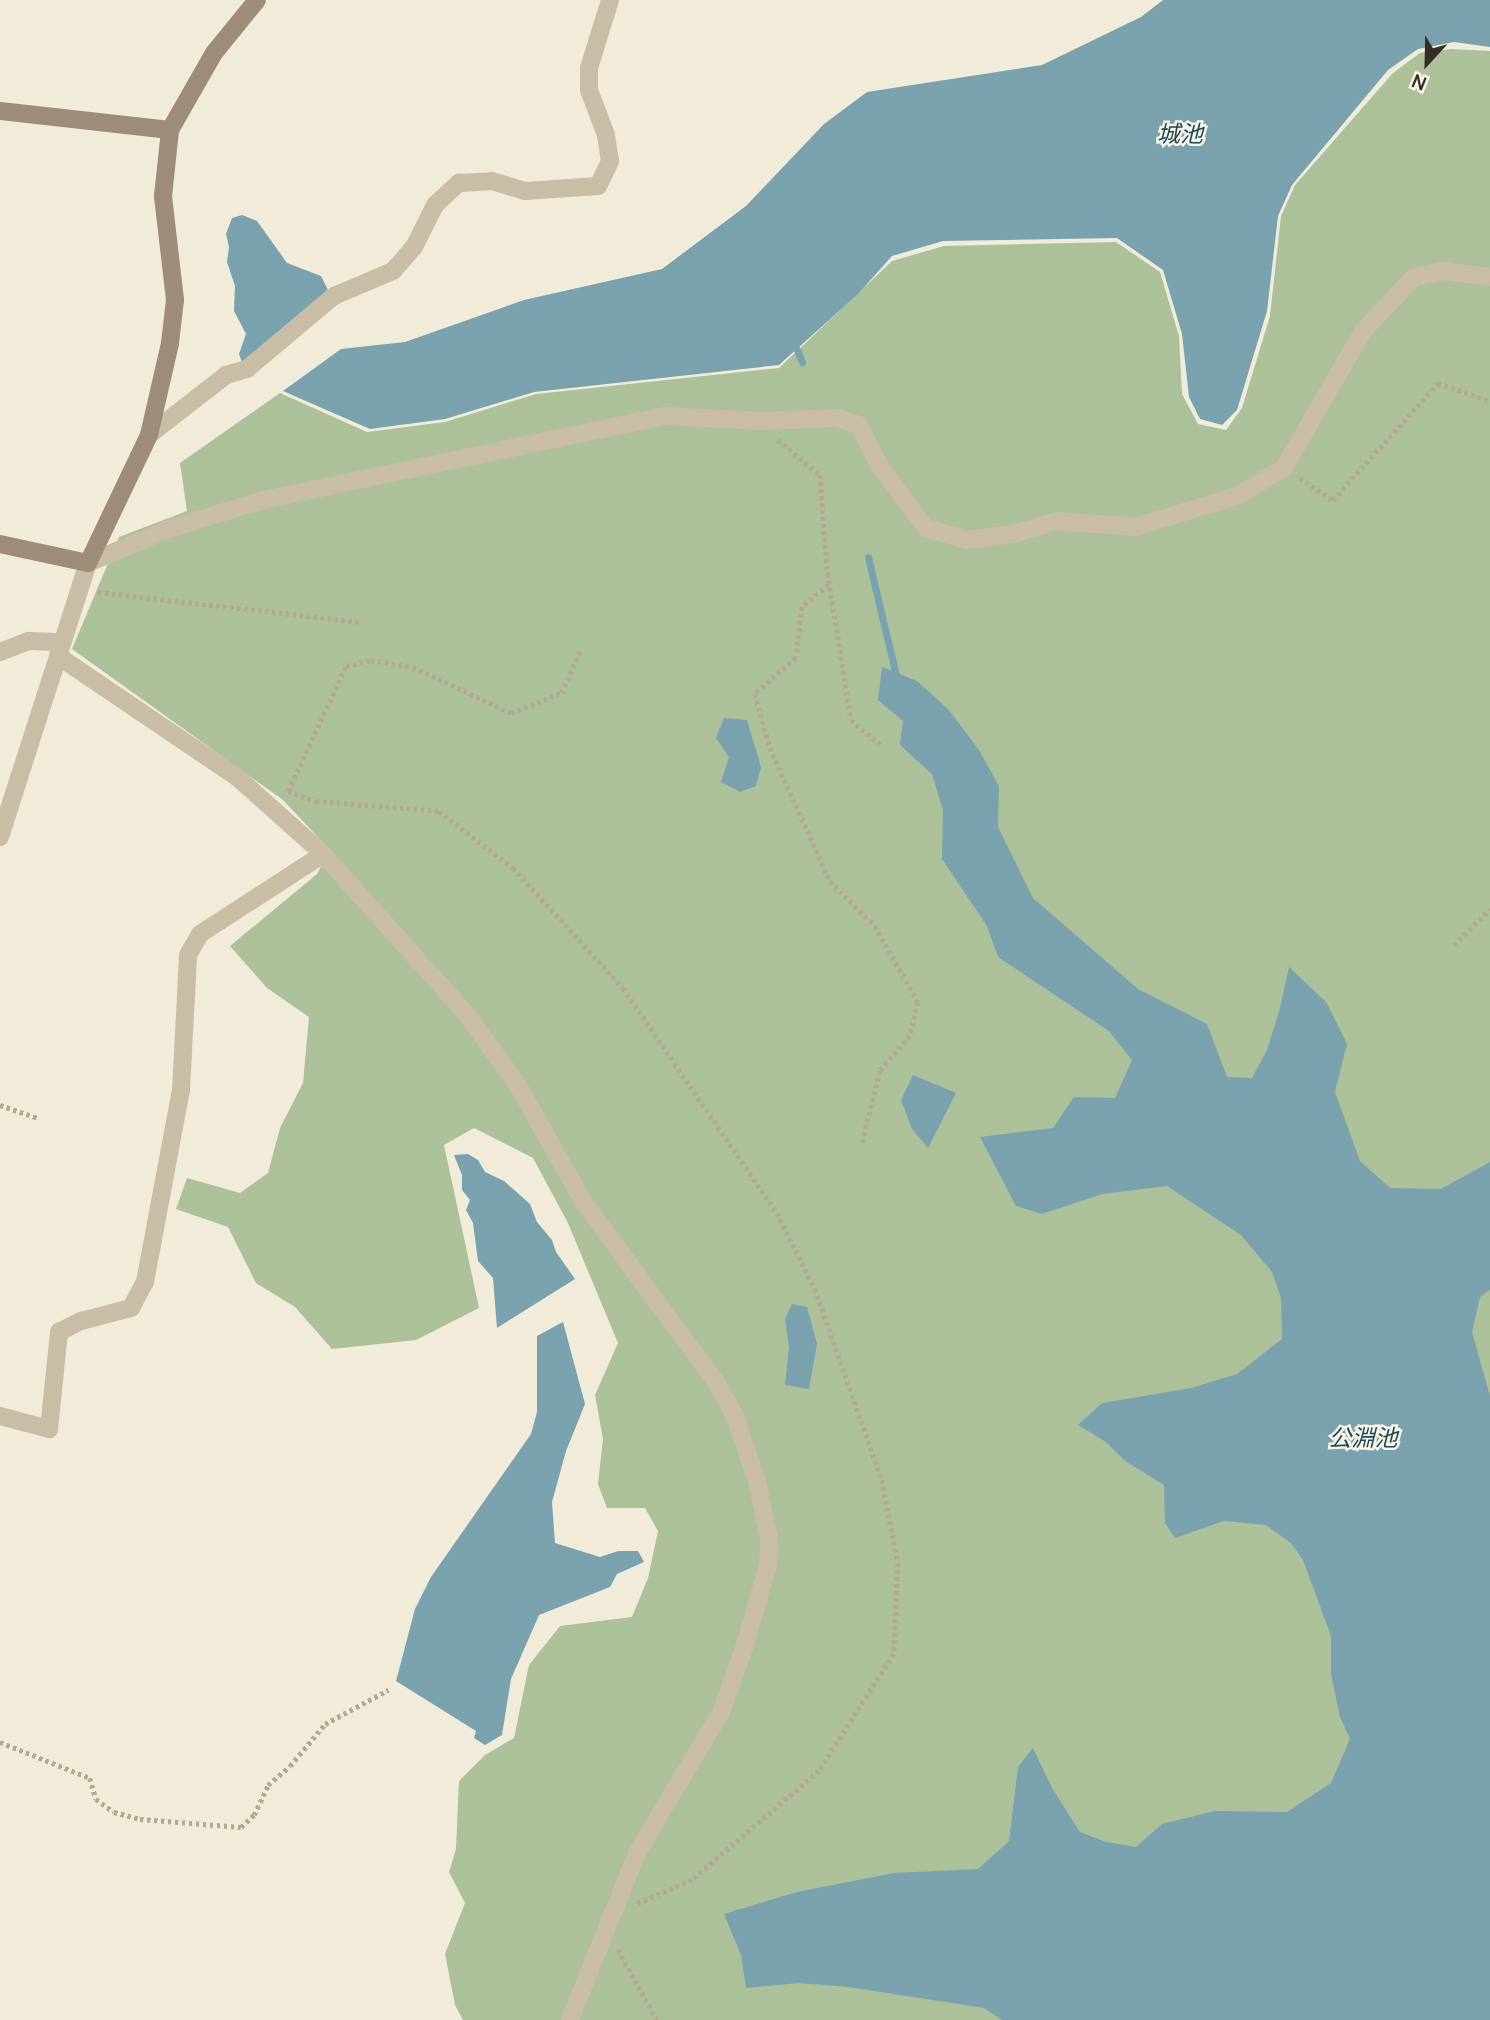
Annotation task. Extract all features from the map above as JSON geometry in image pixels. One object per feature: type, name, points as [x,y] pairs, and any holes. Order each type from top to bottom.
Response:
[{"type":"street","points":[[0,838],[88,563],[149,435],[170,343],[175,300],[163,196],[170,130],[214,52],[257,0]]},
{"type":"street","points":[[149,435],[226,375],[247,369],[334,296],[393,271],[414,247],[435,205],[459,183],[492,181],[525,191],[598,186],[610,161],[606,135],[589,90],[589,68],[610,0]]},
{"type":"street","points":[[0,111],[170,130]]},
{"type":"street","points":[[0,544],[88,563],[166,530],[263,500],[665,416],[761,421],[837,418],[859,425],[878,465],[926,528],[968,540],[1014,534],[1056,520],[1135,527],[1237,496],[1284,468],[1363,331],[1413,277],[1446,271],[1490,277]]},
{"type":"street","points":[[0,652],[29,640],[60,649],[236,777],[323,854],[468,1016],[517,1084],[585,1204],[665,1318],[718,1384],[735,1417],[757,1481],[769,1539],[768,1565],[744,1648],[721,1712],[637,1853],[570,2020]]},
{"type":"street","points":[[0,1416],[49,1429],[59,1332],[81,1321],[131,1308],[145,1282],[181,1090],[188,955],[200,934],[323,854]]},
{"type":"path","points":[[1284,468],[1333,500],[1438,383],[1490,401]]},
{"type":"path","points":[[761,421],[783,446],[820,475],[829,584],[851,720],[882,746]]},
{"type":"path","points":[[829,584],[802,607],[796,658],[755,694],[770,748],[830,881],[875,926],[918,1002],[910,1036],[880,1071],[862,1144]]},
{"type":"path","points":[[79,590],[361,622]]},
{"type":"path","points":[[278,814],[346,666],[371,660],[413,667],[511,713],[561,693],[581,650]]},
{"type":"path","points":[[288,791],[316,801],[439,811],[513,868],[623,988],[777,1213],[816,1289],[882,1480],[898,1563],[894,1654],[819,1770],[692,1880],[609,1922],[657,2020]]},
{"type":"path","points":[[1454,945],[1490,909]]},
{"type":"path","points":[[0,1105],[37,1118]]},
{"type":"path","points":[[0,1742],[90,1778],[96,1798],[114,1812],[140,1819],[241,1827],[254,1815],[268,1785],[290,1766],[325,1724],[388,1690]]},
{"type":"green space","points":[[1451,49],[1490,51],[1490,2020],[463,2020],[455,2005],[445,1954],[465,1903],[449,1872],[456,1849],[459,1781],[485,1755],[514,1738],[529,1665],[560,1626],[632,1617],[648,1578],[658,1531],[645,1508],[607,1508],[598,1484],[603,1439],[595,1395],[618,1343],[568,1223],[533,1158],[474,1128],[444,1145],[479,1308],[416,1340],[332,1349],[295,1307],[256,1283],[228,1227],[176,1209],[187,1178],[240,1193],[268,1173],[280,1128],[303,1083],[309,1017],[267,988],[230,946],[317,874],[330,850],[283,800],[72,649],[119,537],[187,511],[180,463],[280,393],[367,432],[445,422],[536,394],[779,368],[892,261],[944,246],[1116,242],[1160,272],[1179,336],[1182,394],[1198,424],[1226,430],[1242,408],[1270,316],[1281,216],[1295,185],[1393,73],[1420,53]]},
{"type":"water","name":"城池","points":[[1163,0],[1490,0],[1490,47],[1454,42],[1418,49],[1388,70],[1292,185],[1278,216],[1267,311],[1237,410],[1222,425],[1200,419],[1189,397],[1182,334],[1163,270],[1117,238],[943,241],[892,256],[858,294],[779,365],[534,392],[445,419],[370,429],[283,391],[341,349],[405,342],[524,300],[662,269],[746,206],[824,124],[867,92],[1042,65],[1141,17]]},
{"type":"water","points":[[242,215],[257,221],[287,263],[321,276],[329,292],[242,362],[239,354],[246,334],[234,311],[235,286],[227,262],[229,247],[226,234],[232,218]]},
{"type":"water","name":"公淵池","points":[[882,667],[917,681],[948,709],[979,750],[999,786],[998,827],[1033,898],[1138,989],[1207,1024],[1227,1077],[1252,1078],[1267,1050],[1289,967],[1326,1002],[1347,1044],[1335,1092],[1360,1161],[1390,1188],[1441,1189],[1490,1162],[1490,1290],[1480,1297],[1472,1332],[1490,1396],[1490,2020],[1002,2020],[984,2008],[848,1987],[799,1983],[746,1988],[741,1955],[724,1914],[797,1892],[894,1873],[978,1869],[1009,1841],[1018,1767],[1033,1748],[1052,1788],[1080,1832],[1106,1842],[1136,1847],[1162,1824],[1215,1811],[1287,1812],[1331,1783],[1350,1739],[1340,1717],[1331,1674],[1331,1636],[1303,1560],[1291,1543],[1266,1525],[1224,1521],[1175,1538],[1165,1523],[1164,1485],[1125,1461],[1106,1442],[1078,1425],[1102,1403],[1191,1388],[1237,1374],[1282,1339],[1281,1298],[1272,1272],[1241,1235],[1167,1186],[1102,1194],[1042,1214],[1016,1206],[980,1137],[1053,1128],[1074,1097],[1115,1098],[1132,1060],[1109,1031],[998,957],[987,926],[942,859],[943,810],[932,774],[900,745],[903,721],[878,700]]},
{"type":"water","points":[[724,718],[747,720],[761,767],[756,786],[740,792],[721,782],[729,757],[716,738]]},
{"type":"water","points":[[913,1075],[956,1093],[928,1148],[912,1129],[901,1100]]},
{"type":"water","points":[[468,1154],[478,1160],[485,1172],[504,1181],[530,1204],[537,1222],[552,1240],[556,1252],[575,1279],[497,1328],[493,1278],[478,1261],[473,1223],[466,1210],[470,1200],[462,1190],[462,1175],[454,1155]]},
{"type":"water","points":[[792,1304],[807,1307],[817,1344],[809,1389],[785,1385],[789,1347],[785,1319]]},
{"type":"water","points":[[563,1322],[585,1404],[566,1451],[552,1502],[555,1543],[600,1557],[618,1551],[638,1551],[644,1562],[617,1574],[610,1587],[539,1615],[511,1679],[502,1735],[485,1745],[474,1738],[476,1731],[396,1681],[415,1609],[431,1577],[531,1434],[537,1412],[537,1336]]},
{"type":"waterway","points":[[794,343],[802,362]]},
{"type":"waterway","points":[[868,557],[897,680]]}]
